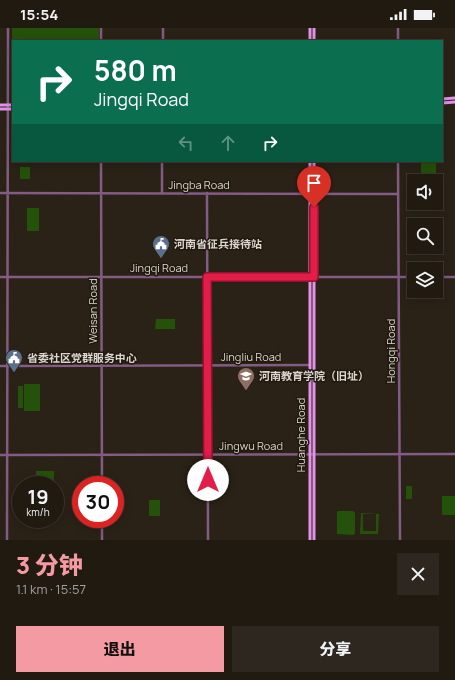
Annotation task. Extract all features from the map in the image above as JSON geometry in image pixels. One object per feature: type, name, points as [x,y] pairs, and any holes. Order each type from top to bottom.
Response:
[{"type":"main road","points":[[310,28],[310,40]]},
{"type":"main road","points":[[314,28],[314,40]]},
{"type":"main road","points":[[443,99],[455,98]]},
{"type":"main road","points":[[443,102],[455,102]]},
{"type":"main road","points":[[0,105],[12,109]]},
{"type":"main road","points":[[0,109],[12,105]]},
{"type":"main road","name":"Huanghe Road","points":[[310,162],[312,194],[314,540]]},
{"type":"main road","name":"Huanghe Road","points":[[312,194],[314,162]]},
{"type":"main road","name":"Huanghe Road","points":[[310,540],[310,365],[312,277]]},
{"type":"street","points":[[7,540],[8,28]]},
{"type":"street","points":[[101,28],[101,40]]},
{"type":"street","points":[[163,28],[163,40]]},
{"type":"street","points":[[398,28],[398,40]]},
{"type":"street","name":"Weisan Road","points":[[101,162],[102,476]]},
{"type":"street","points":[[162,162],[162,193]]},
{"type":"street","name":"Hongqi Road","points":[[398,162],[400,540]]},
{"type":"street","name":"Jingba Road","points":[[0,193],[398,194]]},
{"type":"street","points":[[207,193],[208,540]]},
{"type":"street","name":"Jingqi Road","points":[[0,277],[407,277]]},
{"type":"street","points":[[443,277],[455,277]]},
{"type":"street","name":"Jingliu Road","points":[[0,366],[310,365]]},
{"type":"street","name":"Jingwu Road","points":[[0,455],[455,454]]},
{"type":"street","points":[[102,528],[102,540]]},
{"type":"green space","points":[[12,28],[99,28],[99,40],[12,40]]},
{"type":"green space","points":[[421,162],[436,162],[436,174],[421,174]]},
{"type":"green space","points":[[20,167],[30,167],[30,179],[20,179]]},
{"type":"green space","points":[[27,208],[39,208],[39,231],[27,231]]},
{"type":"green space","points":[[156,319],[175,319],[175,329],[155,329]]},
{"type":"green space","points":[[24,384],[40,384],[40,411],[24,411]]},
{"type":"green space","points":[[18,386],[23,386],[23,408],[18,408]]},
{"type":"green space","points":[[36,471],[54,471],[54,476],[36,476]]},
{"type":"green space","points":[[406,486],[412,486],[412,499],[406,499]]},
{"type":"green space","points":[[442,496],[455,496],[455,515],[442,515]]},
{"type":"green space","points":[[149,500],[160,500],[160,516],[149,516]]},
{"type":"green space","points":[[338,511],[353,511],[355,513],[354,535],[337,534]]},
{"type":"green space","points":[[361,513],[379,514],[378,534],[360,534]],"holes":[[[363,514],[376,514],[376,531],[363,531]]]},
{"type":"place","name":"河南省征兵接待站","points":[[161,259]]},
{"type":"place","name":"省委社区党群服务中心","points":[[14,373]]},
{"type":"place","name":"河南教育学院（旧址）","points":[[246,391]]},
{"type":"route","points":[[208,480],[207,277],[314,277],[314,207]]}]
